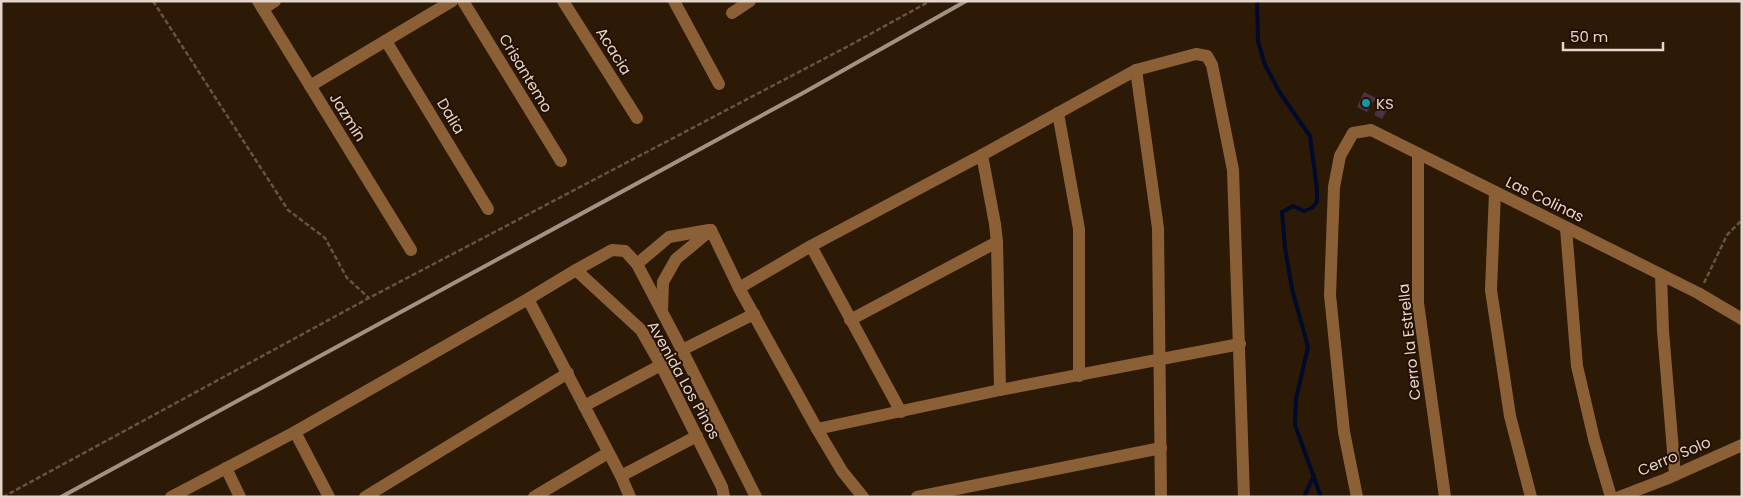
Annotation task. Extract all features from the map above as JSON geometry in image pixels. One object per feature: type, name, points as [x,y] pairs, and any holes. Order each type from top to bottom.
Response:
[{"type":"street","points":[[260,5],[274,1]]},
{"type":"street","points":[[310,86],[452,1]]},
{"type":"street","name":"Crisantemo","points":[[463,1],[561,161]]},
{"type":"street","name":"Acacia","points":[[563,1],[637,118]]},
{"type":"street","points":[[674,1],[719,84]]},
{"type":"street","points":[[732,12],[750,1]]},
{"type":"street","name":"Jazmín","points":[[260,5],[410,250]]},
{"type":"street","name":"Dalia","points":[[386,41],[488,209]]},
{"type":"street","points":[[740,288],[811,246],[1136,70],[1196,54],[1207,56],[1212,65],[1233,170],[1244,497]]},
{"type":"street","points":[[1136,70],[1158,228],[1161,497]]},
{"type":"street","points":[[1058,113],[1079,228],[1079,376]]},
{"type":"street","name":"Las Colinas","points":[[1357,497],[1344,432],[1330,295],[1334,187],[1340,156],[1353,133],[1371,130],[1698,293],[1742,319]]},
{"type":"street","name":"Cerro la Estrella","points":[[1418,154],[1418,303],[1445,497]]},
{"type":"street","points":[[982,155],[997,242],[1000,390]]},
{"type":"street","points":[[1495,192],[1491,290],[1510,416],[1531,497]]},
{"type":"street","points":[[1566,228],[1577,366],[1594,439],[1611,497]]},
{"type":"street","points":[[171,497],[295,432],[612,250],[625,251],[637,264],[669,237],[710,230]]},
{"type":"street","points":[[710,230],[817,429],[842,471],[864,497]]},
{"type":"street","points":[[662,311],[664,282],[676,260],[710,230]]},
{"type":"street","points":[[850,320],[997,242]]},
{"type":"street","points":[[811,246],[901,412]]},
{"type":"street","name":"Avenida Los Pinos","points":[[637,264],[756,497]]},
{"type":"street","name":"Avenida Los Pinos","points":[[576,270],[641,330],[697,436],[722,487],[724,497]]},
{"type":"street","points":[[1661,275],[1663,331],[1676,475]]},
{"type":"street","points":[[528,299],[568,373],[630,497]]},
{"type":"street","points":[[682,350],[754,314]]},
{"type":"street","points":[[817,429],[1000,390],[1240,344]]},
{"type":"street","points":[[584,406],[661,365]]},
{"type":"street","points":[[365,497],[568,373]]},
{"type":"street","points":[[295,432],[329,497]]},
{"type":"street","points":[[621,476],[697,436]]},
{"type":"street","name":"Cerro Solo","points":[[1619,497],[1676,475],[1742,445]]},
{"type":"street","points":[[917,497],[1160,448]]},
{"type":"street","points":[[534,497],[608,453]]},
{"type":"street","points":[[226,468],[240,497]]},
{"type":"path","points":[[153,1],[288,210],[325,238],[347,278],[369,298]]},
{"type":"path","points":[[3,497],[369,298],[846,48],[930,1]]},
{"type":"path","points":[[1698,293],[1727,235],[1742,220]]},
{"type":"building","name":"KS","points":[[1364,92],[1376,98],[1367,112],[1357,107]]},
{"type":"building","points":[[1382,100],[1391,103],[1382,119],[1374,115]]},
{"type":"waterway","points":[[1257,1],[1258,41],[1265,65],[1280,93],[1310,136],[1317,189],[1317,202],[1312,208],[1304,211],[1293,206],[1282,212],[1285,247],[1292,289],[1308,347],[1296,399],[1295,425],[1321,497]]},
{"type":"waterway","points":[[1304,497],[1314,475]]},
{"type":"railway","points":[[61,497],[803,93],[966,1]]},
{"type":"place","name":"KS","points":[[1366,103]]}]
